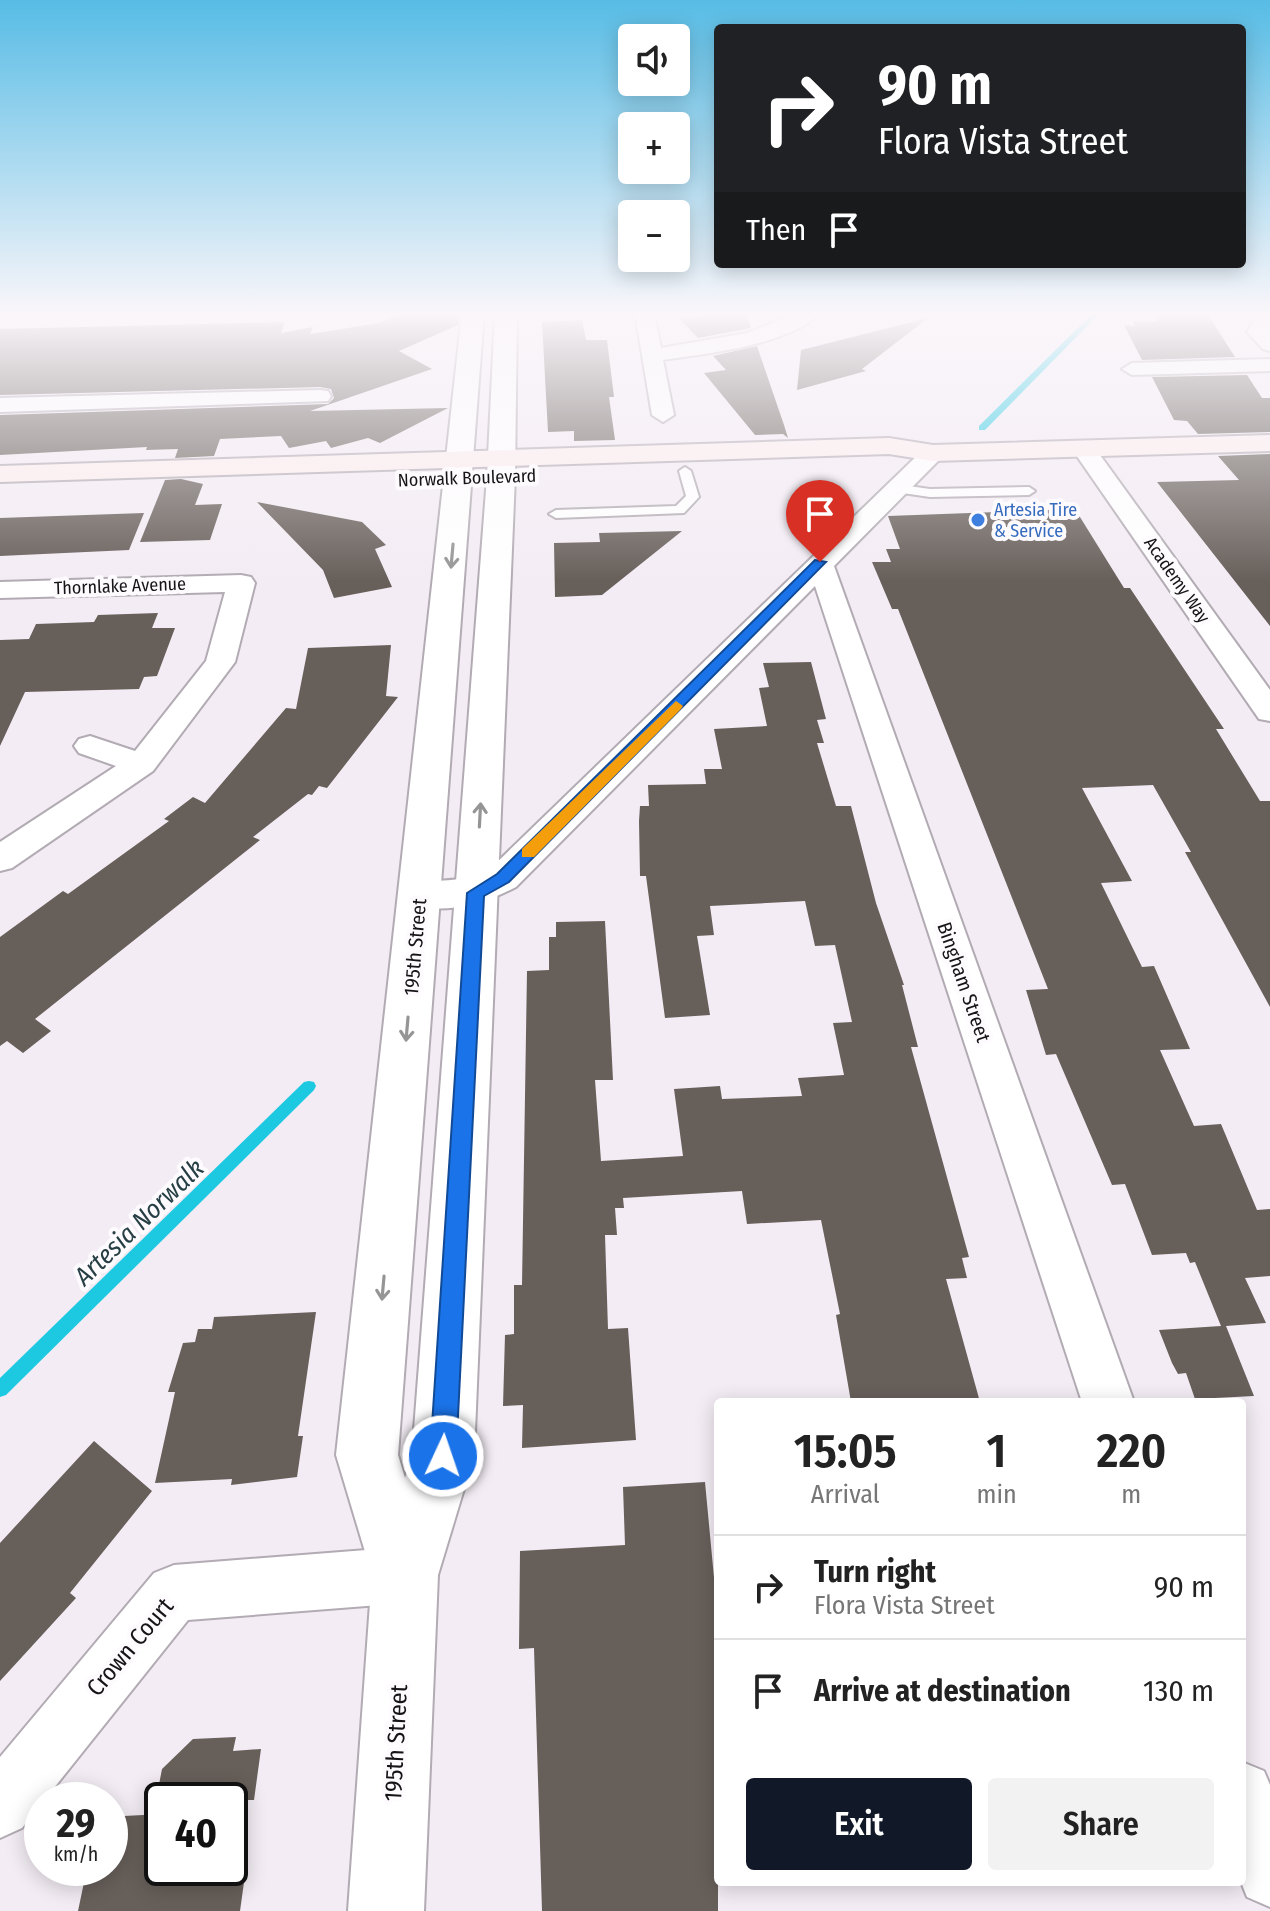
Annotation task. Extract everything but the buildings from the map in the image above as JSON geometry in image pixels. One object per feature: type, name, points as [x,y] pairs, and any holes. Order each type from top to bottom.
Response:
[{"type":"main road","name":"Norwalk Boulevard","points":[[0,474],[501,468],[889,446],[933,453],[1270,443]]},
{"type":"main road","name":"Norwalk Boulevard","points":[[501,468],[685,471],[898,464],[933,453]]},
{"type":"main road","name":"Norwalk Boulevard","points":[[0,493],[460,469]]},
{"type":"street","points":[[0,405],[100,402]]},
{"type":"street","name":"195th Street","points":[[405,1575],[367,1455],[466,402]]},
{"type":"street","name":"195th Street","points":[[386,1911],[405,1575],[443,1456],[503,402]]},
{"type":"street","points":[[661,402],[663,415]]},
{"type":"street","name":"Academy Way","points":[[1084,449],[1270,712]]},
{"type":"street","points":[[419,895],[475,893],[503,878],[894,488],[933,453]]},
{"type":"street","name":"Bingham Street","points":[[820,562],[1107,1398]]},
{"type":"street","name":"Thornlake Avenue","points":[[0,590],[241,583],[220,662],[142,764]]},
{"type":"street","points":[[90,746],[142,764]]},
{"type":"street","points":[[0,859],[142,764]]},
{"type":"street","name":"Crown Court","points":[[0,1806],[174,1593],[405,1575]]},
{"type":"street","points":[[1246,1805],[1270,1874]]},
{"type":"lane","points":[[556,514],[679,510],[693,497],[685,471]]},
{"type":"lane","points":[[894,488],[946,493],[1029,491]]},
{"type":"waterway","name":"Artesia Norwalk","points":[[982,428],[1008,402]]},
{"type":"waterway","name":"Artesia Norwalk","points":[[0,1389],[309,1086]]},
{"type":"slow traffic","points":[[528,853],[676,706]]},
{"type":"place","name":"Artesia Tire & Service","points":[[978,520]]},
{"type":"route","points":[[443,1456],[475,893],[503,878],[820,562]]}]
